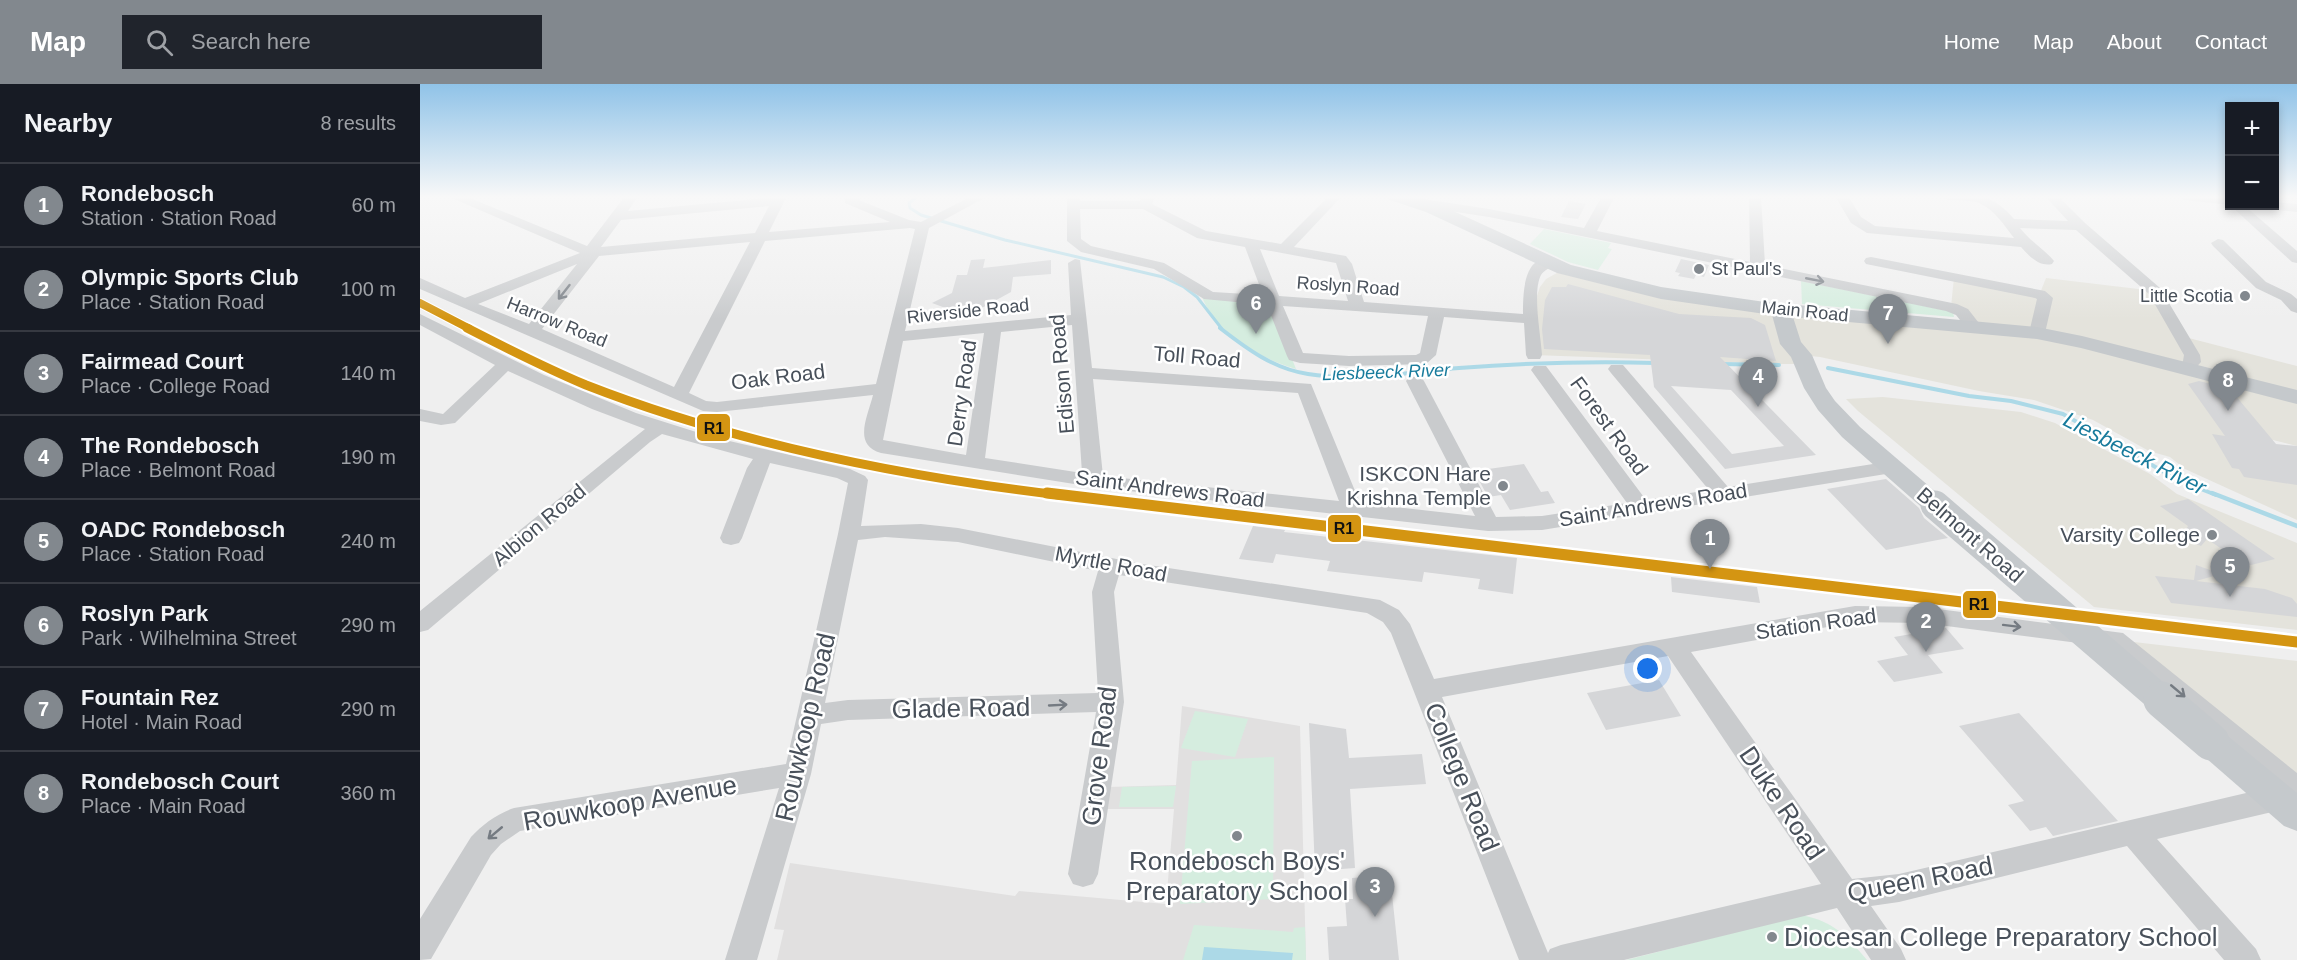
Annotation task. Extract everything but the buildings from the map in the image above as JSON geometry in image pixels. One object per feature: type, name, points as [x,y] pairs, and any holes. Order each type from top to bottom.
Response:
[{"type":"main road","name":"Main Road","points":[[1497,237],[1556,266],[1681,297],[1797,315],[1844,315],[2037,333],[2297,397]]},
{"type":"main road","points":[[1797,315],[1800,355]]},
{"type":"main road","name":"Belmont Road","points":[[1797,315],[1791,344],[1800,355],[1815,388],[1836,416],[1935,505],[2211,742],[2291,801]]},
{"type":"street","points":[[554,237],[592,252]]},
{"type":"street","points":[[531,332],[602,237]]},
{"type":"street","points":[[464,304],[576,261],[592,252],[760,237]]},
{"type":"street","points":[[679,395],[760,237]]},
{"type":"street","points":[[884,388],[919,237]]},
{"type":"street","name":"Roslyn Road","points":[[1074,237],[1074,241],[1080,246],[1159,266],[1209,296],[1437,312],[1532,315]]},
{"type":"street","points":[[1212,237],[1344,260],[1358,307]]},
{"type":"street","points":[[1284,249],[1296,237]]},
{"type":"street","points":[[1602,237],[1951,307],[1962,312],[1974,327]]},
{"type":"street","points":[[1757,237],[1758,268]]},
{"type":"street","points":[[1954,237],[2026,243]]},
{"type":"street","points":[[2021,237],[2034,254],[2047,261]]},
{"type":"street","points":[[2093,237],[2148,284],[2159,297],[2192,355],[2192,362],[2185,369]]},
{"type":"street","points":[[2272,237],[2297,260]]},
{"type":"street","points":[[2218,243],[2261,285],[2286,297],[2297,308]]},
{"type":"street","points":[[1251,244],[1295,356],[1300,358],[1349,361],[1420,360],[1428,355],[1437,312]]},
{"type":"street","points":[[1871,261],[2040,294],[2045,298],[2037,333]]},
{"type":"street","name":"Edison Road","points":[[1075,263],[1093,481]]},
{"type":"street","points":[[1532,315],[1533,276],[1537,270],[1556,266]]},
{"type":"street","name":"Harrow Road","points":[[420,283],[464,304],[679,395]]},
{"type":"street","name":"Forest Road","points":[[1532,315],[1537,363],[1641,507]]},
{"type":"street","points":[[420,319],[428,332],[553,386],[659,428],[765,455],[757,468],[731,538]]},
{"type":"street","name":"Riverside Road","points":[[896,338],[1080,319]]},
{"type":"street","name":"Derry Road","points":[[975,463],[993,328]]},
{"type":"street","points":[[420,415],[443,419],[453,416],[486,380],[506,364]]},
{"type":"street","points":[[1617,369],[1723,494]]},
{"type":"street","name":"Toll Road","points":[[1084,373],[1305,388],[1318,415],[1347,492],[1351,509]]},
{"type":"street","points":[[1415,381],[1485,514],[1488,524]]},
{"type":"street","name":"Oak Road","points":[[679,395],[703,406],[717,407],[884,388]]},
{"type":"street","name":"Saint Andrews Road","points":[[884,388],[873,440],[877,445],[1093,481],[1488,524],[1542,523],[1892,467]]},
{"type":"street","name":"Albion Road","points":[[420,624],[659,428]]},
{"type":"street","name":"Rouwkoop Road","points":[[741,960],[797,774],[858,491],[858,480],[854,477],[765,455]]},
{"type":"street","name":"Myrtle Road","points":[[849,534],[885,529],[908,529],[1014,545],[1110,566],[1372,606]]},
{"type":"street","name":"Grove Road","points":[[1083,874],[1111,702],[1103,603],[1104,584],[1110,566]]},
{"type":"street","name":"College Road","points":[[1372,606],[1390,616],[1398,624],[1428,690],[1535,960]]},
{"type":"street","name":"Station Road","points":[[1428,690],[1829,619],[1877,613],[1923,615],[2115,639],[2291,801]]},
{"type":"street","name":"Duke Road","points":[[1674,646],[1890,960]]},
{"type":"street","name":"Glade Road","points":[[811,715],[848,710],[1111,702]]},
{"type":"street","name":"Rouwkoop Avenue","points":[[420,948],[481,846],[491,835],[514,820],[528,816],[668,797],[797,774]]},
{"type":"street","name":"Queen Road","points":[[1561,960],[1842,893],[1865,893],[1899,888],[2259,802],[2291,801]]},
{"type":"street","points":[[2134,833],[2245,960]]},
{"type":"shaded area","points":[[1564,269],[1661,293],[1973,327],[1951,307],[1954,277],[2040,293],[2046,278],[2155,291],[2181,336],[2297,366],[2297,446],[2269,439],[2297,474],[2297,520],[2185,469],[2170,457],[2149,451],[2093,420],[2034,400],[1801,355],[1805,364],[1534,355],[1532,310],[1540,287],[1546,279]]},
{"type":"shaded area","points":[[1883,397],[2021,412],[2055,423],[2150,474],[2177,494],[2297,543],[2297,630],[2094,607],[1846,399]]},
{"type":"shaded area","points":[[2117,640],[2297,661],[2297,789]]},
{"type":"shaded area","name":"Rondebosch Boys' Preparatory School","points":[[1182,706],[1300,726],[1306,960],[777,960],[784,930],[774,929],[790,863],[1015,896],[1019,891],[1166,904],[1174,809],[1105,809],[1108,787],[1176,785]]},
{"type":"green space","points":[[1537,237],[1582,237],[1611,243],[1608,248],[1612,249],[1598,270],[1568,262],[1530,244]]},
{"type":"green space","points":[[1801,281],[1953,312],[1954,317],[1802,304]]},
{"type":"green space","points":[[1202,297],[1270,303],[1296,369],[1254,351],[1229,334],[1209,311]]},
{"type":"green space","points":[[1195,711],[1248,719],[1235,757],[1181,748]]},
{"type":"green space","points":[[1274,757],[1273,899],[1180,904],[1192,761]]},
{"type":"green space","points":[[1176,786],[1173,807],[1119,807],[1122,787]]},
{"type":"green space","name":"Diocesan College Preparatory School","points":[[1802,915],[1823,921],[1839,931],[1867,960],[1626,960]]},
{"type":"green space","points":[[1194,925],[1293,932],[1294,928],[1305,927],[1306,960],[1183,960]]},
{"type":"water","points":[[1204,947],[1293,953],[1292,960],[1202,960]]},
{"type":"waterway","name":"Liesbeeck River","points":[[995,237],[1163,277],[1184,287],[1197,297],[1222,329]]},
{"type":"waterway","name":"Liesbeeck River","points":[[1220,328],[1272,363],[1308,374],[1327,376],[1364,377],[1533,364],[1656,363]]},
{"type":"waterway","name":"Liesbeeck River","points":[[1721,364],[1779,365]]},
{"type":"waterway","name":"Liesbeeck River","points":[[1828,368],[1969,396],[2011,401],[2063,414],[2178,480],[2216,495]]},
{"type":"waterway","name":"Liesbeeck River","points":[[2212,493],[2297,526]]},
{"type":"transit line","name":"R1","points":[[420,303],[584,384],[661,412],[714,428],[823,455],[933,476],[1044,493],[2297,642]]},
{"type":"place","name":"St Paul's","points":[[1699,269]]},
{"type":"place","name":"Little Scotia","points":[[2245,296]]},
{"type":"place","name":"Roslyn Park","points":[[1256,334]]},
{"type":"place","name":"Fountain Rez","points":[[1888,344]]},
{"type":"place","name":"The Rondebosch","points":[[1758,407]]},
{"type":"place","name":"Rondebosch Court","points":[[2228,411]]},
{"type":"place","name":"ISKCON Hare Krishna Temple","points":[[1503,486]]},
{"type":"place","name":"Varsity College","points":[[2212,535]]},
{"type":"place","name":"Rondebosch","points":[[1710,569]]},
{"type":"place","name":"OADC Rondebosch","points":[[2230,597]]},
{"type":"place","name":"Olympic Sports Club","points":[[1926,652]]},
{"type":"place","name":"Rondebosch Boys' Preparatory School","points":[[1237,836]]},
{"type":"place","name":"Fairmead Court","points":[[1375,917]]},
{"type":"place","name":"Diocesan College Preparatory School","points":[[1772,937]]}]
